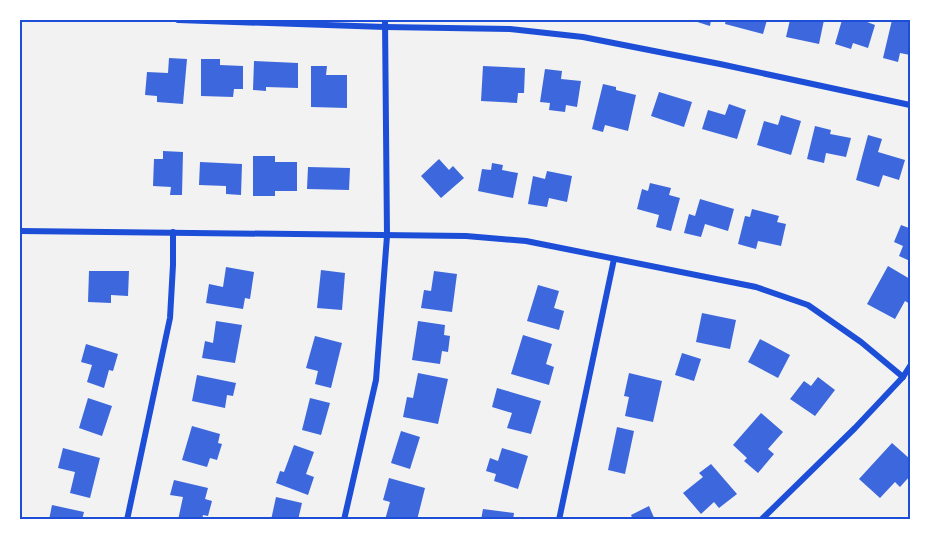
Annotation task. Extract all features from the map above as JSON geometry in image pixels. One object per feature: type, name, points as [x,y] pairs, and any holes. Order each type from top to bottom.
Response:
[{"type":"street","points":[[178,20],[510,29],[583,37],[720,63],[910,105]]},
{"type":"street","points":[[344,519],[376,381],[387,236],[386,20]]},
{"type":"street","points":[[20,231],[466,236],[526,241],[756,287],[808,305],[861,342],[903,377]]},
{"type":"street","points":[[127,519],[170,318],[172,232]]},
{"type":"street","points":[[559,519],[614,259]]},
{"type":"street","points":[[761,519],[855,428],[903,377],[910,366]]},
{"type":"building","points":[[691,20],[711,20],[710,26]]},
{"type":"building","points":[[726,20],[767,20],[763,34],[725,24]]},
{"type":"building","points":[[790,20],[824,20],[819,44],[786,37]]},
{"type":"building","points":[[842,20],[862,20],[875,25],[868,48],[853,43],[851,49],[835,44]]},
{"type":"building","points":[[892,20],[910,20],[910,55],[900,53],[898,62],[883,58]]},
{"type":"building","points":[[169,58],[187,59],[183,104],[157,102],[157,96],[145,95],[147,72],[168,73]]},
{"type":"building","points":[[201,59],[220,59],[220,65],[243,66],[243,89],[234,89],[233,97],[201,96]]},
{"type":"building","points":[[254,61],[298,63],[298,88],[266,87],[266,91],[253,90]]},
{"type":"building","points":[[311,66],[327,66],[326,75],[347,75],[347,108],[311,107]]},
{"type":"building","points":[[483,66],[525,68],[524,93],[518,93],[517,103],[481,101]]},
{"type":"building","points":[[545,69],[562,71],[561,79],[581,81],[577,107],[566,105],[565,112],[549,110],[550,103],[540,102]]},
{"type":"building","points":[[603,84],[636,95],[628,131],[605,125],[603,132],[592,129]]},
{"type":"building","points":[[659,92],[692,102],[684,127],[651,116]]},
{"type":"building","points":[[729,104],[746,110],[737,139],[702,129],[708,110],[725,115]]},
{"type":"building","points":[[781,115],[801,121],[791,155],[757,145],[764,121],[778,125]]},
{"type":"building","points":[[815,126],[831,130],[830,134],[851,138],[846,157],[826,153],[824,163],[807,159]]},
{"type":"building","points":[[868,135],[882,139],[878,152],[905,160],[899,180],[883,175],[879,187],[856,180]]},
{"type":"building","points":[[163,151],[183,152],[182,195],[170,195],[171,187],[153,186],[154,159],[163,159]]},
{"type":"building","points":[[253,156],[275,156],[275,162],[297,162],[297,191],[275,191],[275,196],[253,196]]},
{"type":"building","points":[[439,159],[449,170],[453,166],[464,178],[441,198],[421,176]]},
{"type":"building","points":[[200,162],[242,164],[241,195],[226,194],[226,186],[199,185]]},
{"type":"building","points":[[492,163],[503,165],[502,170],[518,173],[513,198],[478,191],[482,169],[491,170]]},
{"type":"building","points":[[308,167],[350,168],[349,190],[307,189]]},
{"type":"building","points":[[547,171],[572,176],[567,202],[549,198],[547,207],[528,204],[533,176],[545,179]]},
{"type":"building","points":[[650,183],[671,188],[669,195],[680,198],[671,231],[656,227],[659,215],[637,209],[642,189],[648,191]]},
{"type":"building","points":[[700,199],[734,209],[728,231],[705,224],[701,237],[684,233],[689,214],[695,216]]},
{"type":"building","points":[[752,209],[779,216],[777,222],[786,224],[781,246],[758,241],[756,249],[738,244],[745,216],[750,217]]},
{"type":"building","points":[[910,224],[910,261],[899,256],[903,246],[894,242],[901,225],[909,228]]},
{"type":"building","points":[[888,266],[910,279],[910,304],[905,301],[895,319],[867,304]]},
{"type":"building","points":[[226,267],[254,272],[250,299],[245,298],[243,309],[206,303],[209,284],[223,287]]},
{"type":"building","points":[[321,270],[345,273],[342,310],[317,308]]},
{"type":"building","points":[[89,271],[129,271],[128,296],[111,295],[111,303],[88,302]]},
{"type":"building","points":[[434,271],[457,274],[452,312],[421,308],[424,290],[431,291]]},
{"type":"building","points":[[538,285],[559,291],[554,308],[564,311],[559,330],[527,321]]},
{"type":"building","points":[[702,313],[736,320],[730,349],[696,342]]},
{"type":"building","points":[[216,321],[242,325],[235,363],[202,358],[205,341],[213,343]]},
{"type":"building","points":[[418,321],[445,325],[444,335],[450,336],[448,352],[442,351],[440,364],[412,360]]},
{"type":"building","points":[[523,335],[552,344],[546,364],[554,367],[549,385],[511,374]]},
{"type":"building","points":[[315,336],[342,343],[331,388],[315,384],[318,371],[306,368]]},
{"type":"building","points":[[760,339],[790,355],[778,378],[748,362]]},
{"type":"building","points":[[86,344],[118,354],[113,371],[109,370],[104,388],[87,382],[92,365],[81,362]]},
{"type":"building","points":[[682,353],[701,359],[694,381],[675,375]]},
{"type":"building","points":[[418,373],[448,379],[438,424],[403,417],[407,397],[413,398]]},
{"type":"building","points":[[629,373],[662,381],[653,422],[625,416],[629,397],[624,396]]},
{"type":"building","points":[[197,375],[236,383],[233,396],[227,395],[225,408],[192,401]]},
{"type":"building","points":[[818,377],[835,390],[815,416],[790,399],[804,381],[811,386]]},
{"type":"building","points":[[497,388],[541,401],[531,434],[507,428],[512,413],[492,407]]},
{"type":"building","points":[[88,398],[112,406],[102,436],[79,428]]},
{"type":"building","points":[[310,398],[330,403],[321,435],[302,430]]},
{"type":"building","points":[[761,413],[783,432],[768,449],[774,454],[758,473],[744,461],[747,458],[733,445]]},
{"type":"building","points":[[192,426],[220,434],[218,443],[222,444],[217,460],[210,458],[207,467],[182,460]]},
{"type":"building","points":[[617,427],[634,431],[625,474],[608,470]]},
{"type":"building","points":[[401,431],[420,437],[410,469],[391,463]]},
{"type":"building","points":[[892,443],[910,459],[908,469],[910,476],[900,487],[895,482],[880,498],[859,479]]},
{"type":"building","points":[[294,445],[314,452],[306,474],[314,477],[308,495],[276,483],[280,471],[284,472]]},
{"type":"building","points":[[63,448],[100,458],[90,498],[70,493],[75,472],[58,468]]},
{"type":"building","points":[[502,448],[528,456],[518,489],[494,481],[496,474],[486,471],[490,458],[498,461]]},
{"type":"building","points":[[711,464],[737,494],[719,508],[714,502],[701,514],[683,493],[703,477],[699,473]]},
{"type":"building","points":[[389,478],[425,488],[417,520],[385,520],[390,502],[383,500]]},
{"type":"building","points":[[174,480],[208,488],[205,499],[212,501],[208,516],[203,515],[202,520],[178,520],[183,497],[170,495]]},
{"type":"building","points":[[276,497],[302,503],[298,520],[271,520]]},
{"type":"building","points":[[52,505],[84,512],[82,520],[49,520]]},
{"type":"building","points":[[649,506],[655,520],[633,520],[631,515]]},
{"type":"building","points":[[483,509],[514,513],[513,520],[481,520]]}]
